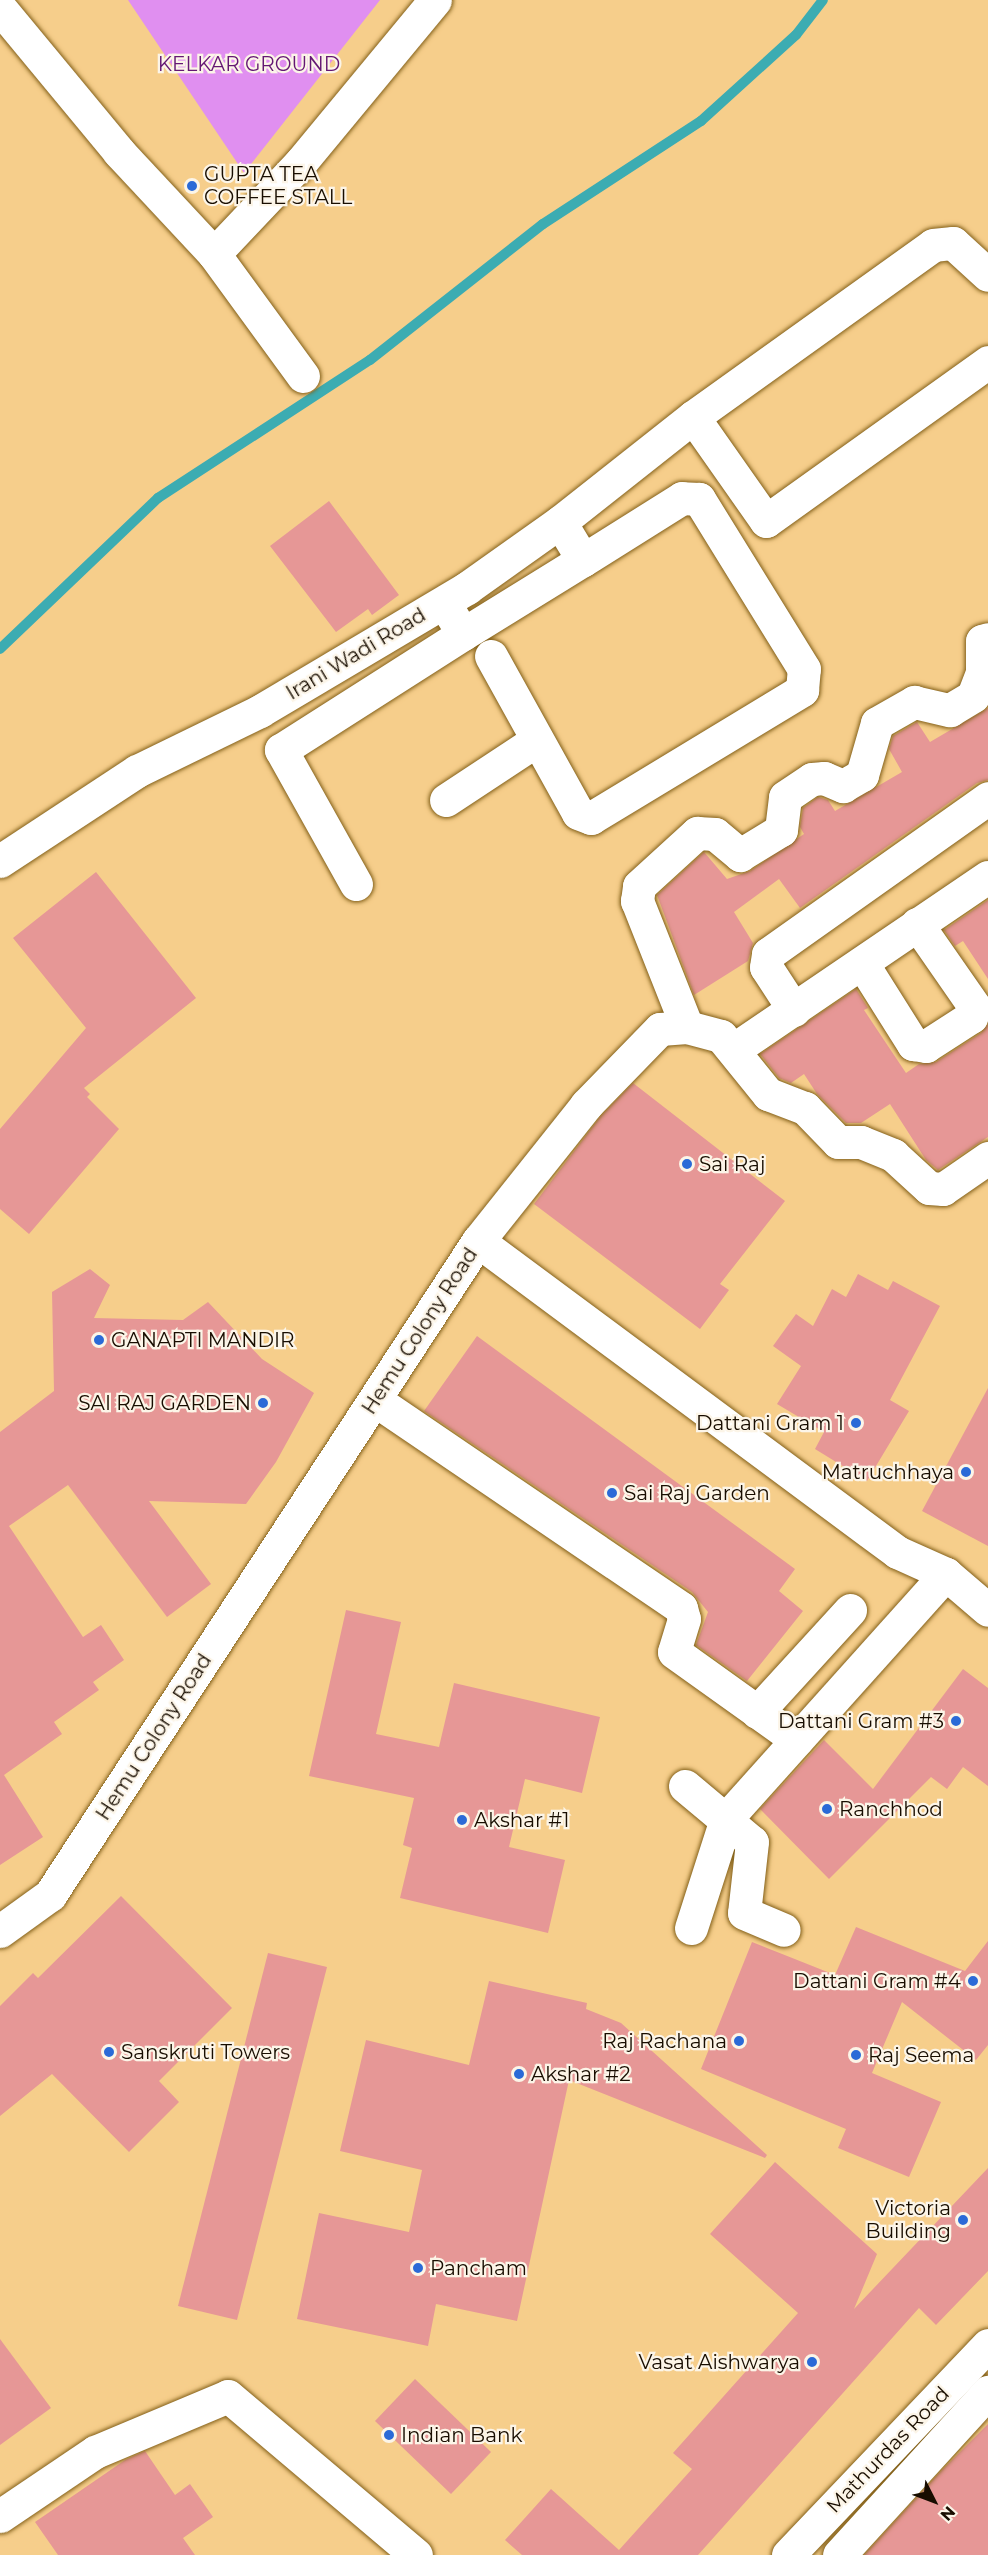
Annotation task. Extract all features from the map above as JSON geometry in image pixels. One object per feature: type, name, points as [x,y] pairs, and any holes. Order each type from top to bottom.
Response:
[{"type":"street","points":[[214,254],[301,162],[435,0]]},
{"type":"street","points":[[0,8],[119,152],[214,254],[303,376]]},
{"type":"street","name":"Irani Wadi Road","points":[[0,861],[136,771],[260,711],[444,603],[560,522],[693,417],[933,244],[953,243],[988,275]]},
{"type":"street","points":[[693,417],[766,521],[988,362]]},
{"type":"street","points":[[281,750],[682,498],[699,498],[804,669],[802,690],[591,818],[578,813],[491,656]]},
{"type":"street","points":[[560,522],[583,560]]},
{"type":"street","points":[[444,603],[463,634]]},
{"type":"street","points":[[687,1027],[637,901],[639,886],[697,833],[715,834],[740,855],[781,830],[785,796],[813,779],[824,778],[843,786],[862,775],[878,723],[914,702],[950,710],[973,696],[982,672],[982,641],[988,639]]},
{"type":"street","points":[[260,711],[356,884]]},
{"type":"street","points":[[446,801],[537,740]]},
{"type":"street","points":[[794,1010],[766,967],[768,954],[988,798]]},
{"type":"street","points":[[733,1050],[988,877]]},
{"type":"street","points":[[862,963],[913,1044],[926,1046],[971,1017],[974,1006],[917,924]]},
{"type":"street","points":[[478,1241],[586,1105],[660,1029],[687,1027],[721,1036],[768,1094],[805,1108],[838,1142],[861,1142],[892,1155],[929,1188],[943,1189],[988,1158]]},
{"type":"street","name":"Hemu Colony Road","points":[[0,1931],[50,1895],[478,1241],[897,1552],[946,1574],[988,1610]]},
{"type":"street","points":[[375,1400],[681,1608],[684,1620],[674,1652],[797,1740]]},
{"type":"street","points":[[691,1929],[726,1819],[946,1574]]},
{"type":"street","points":[[757,1712],[850,1610]]},
{"type":"street","points":[[685,1786],[752,1842],[744,1914],[784,1930]]},
{"type":"street","name":"Mathurdas Road","points":[[788,2555],[988,2345]]},
{"type":"street","points":[[839,2555],[988,2392]]},
{"type":"street","points":[[0,2516],[95,2452],[228,2396],[416,2555]]},
{"type":"green space","name":"KELKAR GROUND","points":[[128,0],[380,0],[244,173]]},
{"type":"building","points":[[329,501],[399,595],[372,615],[368,609],[336,632],[270,546]]},
{"type":"building","points":[[988,708],[988,780],[977,783],[800,908],[779,879],[734,912],[753,943],[748,961],[694,995],[657,895],[704,852],[727,879],[750,871],[804,834],[800,827],[803,808],[818,797],[828,800],[835,811],[902,772],[889,749],[893,736],[917,722],[930,742]]},
{"type":"building","points":[[96,872],[196,998],[84,1088],[90,1094],[87,1097],[119,1129],[29,1234],[0,1209],[0,1129],[86,1028],[13,938]]},
{"type":"building","points":[[988,900],[988,979],[963,941],[955,946],[944,930]]},
{"type":"building","points":[[856,989],[868,1008],[864,1010],[906,1073],[919,1064],[936,1062],[981,1033],[988,1024],[988,1137],[938,1170],[926,1160],[890,1104],[861,1123],[846,1123],[817,1094],[804,1074],[791,1083],[779,1078],[760,1054]]},
{"type":"building","points":[[633,1083],[785,1201],[720,1284],[729,1290],[700,1329],[534,1204],[600,1117]]},
{"type":"building","points":[[90,1269],[110,1285],[94,1318],[183,1320],[208,1302],[262,1359],[314,1393],[276,1462],[246,1504],[149,1501],[211,1584],[167,1617],[68,1485],[9,1526],[83,1637],[101,1625],[124,1660],[93,1682],[99,1690],[54,1722],[62,1734],[4,1775],[43,1837],[0,1865],[0,1432],[54,1391],[52,1292]]},
{"type":"building","points":[[858,1274],[888,1290],[893,1281],[940,1306],[890,1400],[909,1411],[867,1481],[815,1449],[824,1432],[777,1404],[801,1366],[773,1346],[796,1314],[813,1326],[832,1289],[846,1297]]},
{"type":"building","name":"Sai Raj Garden","points":[[477,1336],[795,1569],[779,1591],[803,1611],[747,1681],[696,1645],[708,1612],[692,1592],[424,1411]]},
{"type":"building","name":"Matruchhaya","points":[[988,1388],[988,1546],[922,1511]]},
{"type":"building","name":"Akshar #1","points":[[346,1610],[401,1622],[376,1734],[439,1747],[454,1683],[600,1717],[582,1793],[525,1779],[509,1847],[565,1860],[548,1933],[400,1898],[412,1848],[403,1845],[414,1798],[309,1776]]},
{"type":"building","points":[[963,1669],[988,1688],[988,1786],[963,1767],[947,1789],[931,1777],[829,1879],[760,1809],[824,1740],[873,1789]]},
{"type":"building","name":"Sanskruti Towers","points":[[121,1896],[232,2008],[159,2081],[179,2102],[129,2152],[52,2074],[0,2116],[0,2006],[33,1973],[38,1978]]},
{"type":"building","points":[[856,1927],[965,1971],[988,1941],[988,2045],[976,2060],[902,2002],[872,2073],[941,2102],[909,2177],[838,2148],[846,2129],[701,2069],[752,1942],[835,1975]]},
{"type":"building","points":[[268,1953],[327,1967],[237,2320],[178,2306]]},
{"type":"building","points":[[489,1981],[587,2003],[586,2009],[621,2023],[767,2155],[765,2158],[569,2080],[517,2321],[436,2304],[428,2346],[297,2319],[319,2213],[409,2232],[422,2170],[340,2151],[366,2040],[469,2065]]},
{"type":"building","name":"Vasat Aishwarya","points":[[775,2162],[877,2254],[854,2309],[988,2168],[988,2271],[936,2325],[919,2308],[698,2555],[522,2555],[505,2540],[551,2489],[619,2550],[692,2469],[673,2453],[798,2313],[710,2234]]},
{"type":"building","points":[[0,2339],[51,2408],[0,2445]]},
{"type":"building","points":[[415,2379],[491,2452],[451,2494],[375,2421]]},
{"type":"building","points":[[988,2424],[988,2555],[864,2555],[940,2472]]},
{"type":"building","points":[[145,2451],[175,2495],[190,2484],[213,2517],[183,2538],[195,2555],[58,2555],[35,2522],[125,2460]]},
{"type":"waterway","points":[[0,649],[158,498],[370,360],[543,224],[701,121],[796,35],[823,0]]},
{"type":"place","name":"GUPTA TEA COFFEE STALL","points":[[192,186]]},
{"type":"place","name":"Sai Raj","points":[[687,1164]]},
{"type":"place","name":"GANAPTI MANDIR","points":[[99,1340]]},
{"type":"place","name":"SAI RAJ GARDEN","points":[[263,1403]]},
{"type":"place","name":"Dattani Gram 1","points":[[856,1423]]},
{"type":"place","name":"Matruchhaya","points":[[966,1472]]},
{"type":"place","name":"Sai Raj Garden","points":[[612,1493]]},
{"type":"place","name":"Dattani Gram #3","points":[[956,1721]]},
{"type":"place","name":"Ranchhod","points":[[827,1809]]},
{"type":"place","name":"Akshar #1","points":[[462,1820]]},
{"type":"place","name":"Dattani Gram #4","points":[[973,1981]]},
{"type":"place","name":"Raj Rachana","points":[[739,2041]]},
{"type":"place","name":"Sanskruti Towers","points":[[109,2052]]},
{"type":"place","name":"Raj Seema","points":[[856,2055]]},
{"type":"place","name":"Akshar #2","points":[[519,2074]]},
{"type":"place","name":"Victoria Building","points":[[963,2220]]},
{"type":"place","name":"Pancham","points":[[418,2268]]},
{"type":"place","name":"Vasat Aishwarya","points":[[812,2362]]},
{"type":"place","name":"Indian Bank","points":[[389,2435]]}]
